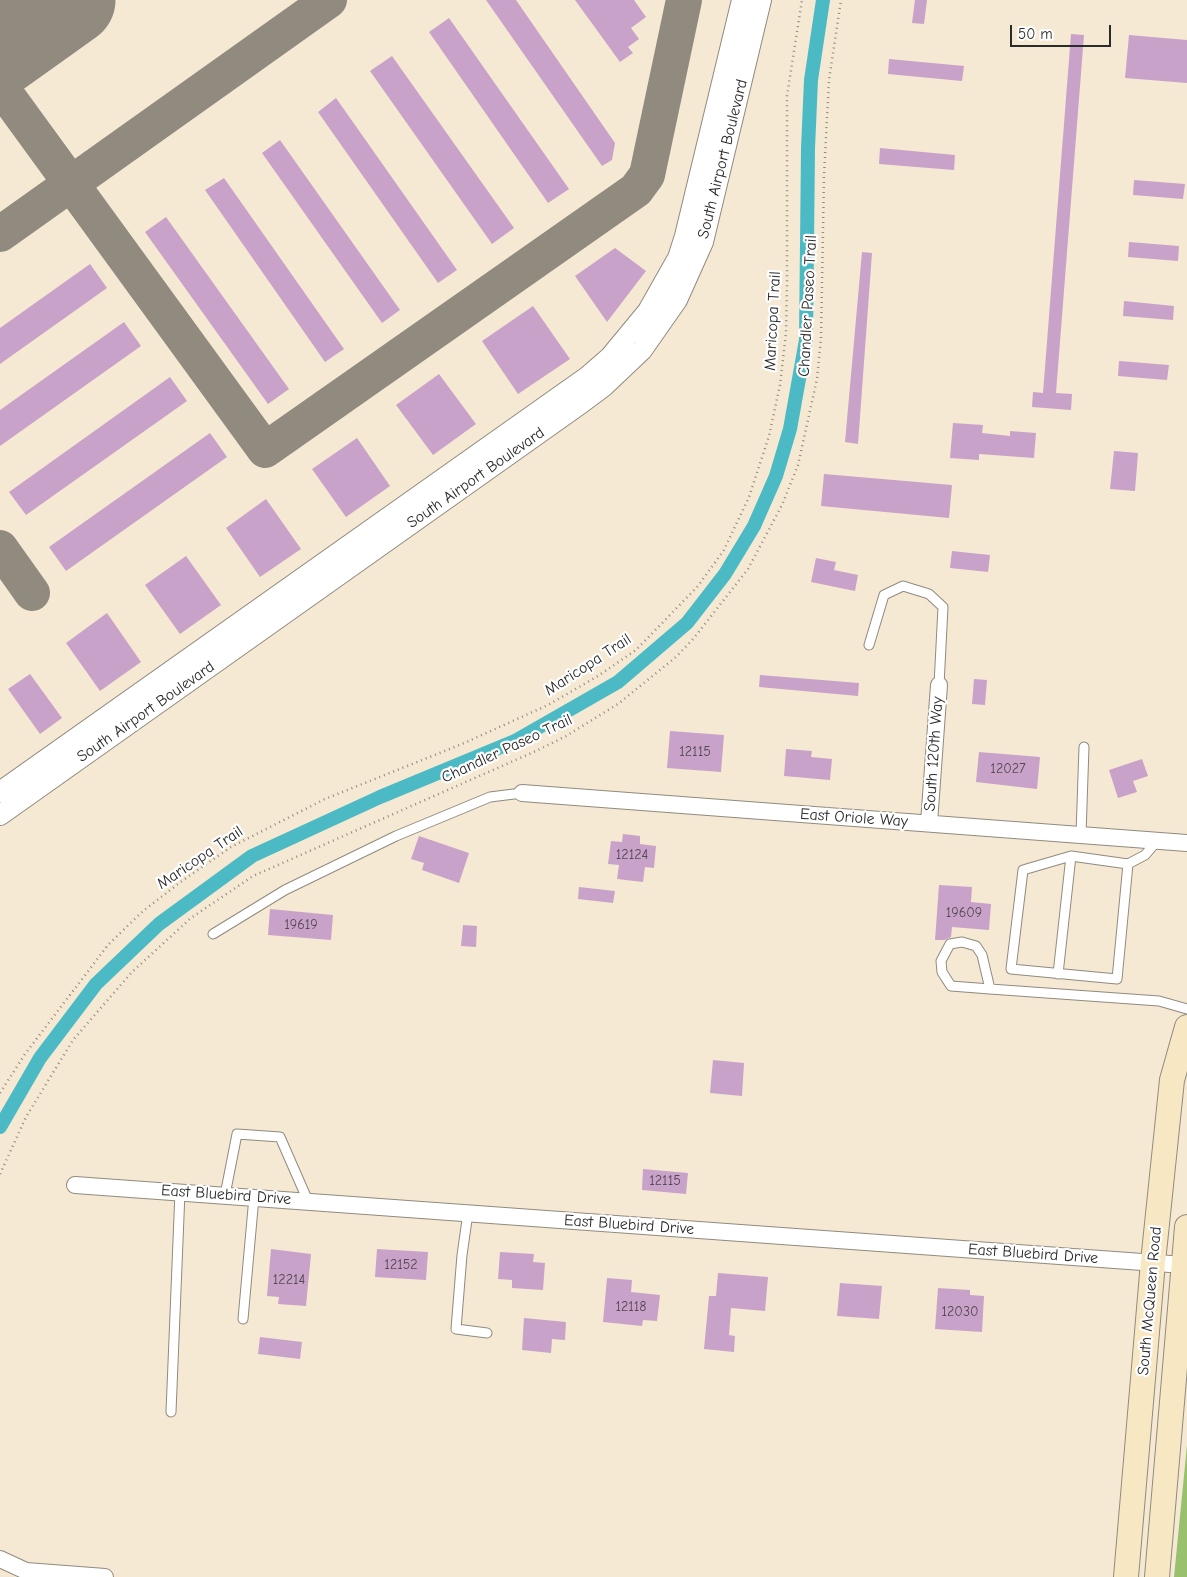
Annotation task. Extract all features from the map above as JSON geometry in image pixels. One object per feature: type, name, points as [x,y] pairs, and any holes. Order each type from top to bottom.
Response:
[{"type":"main road","name":"South McQueen Road","points":[[1126,1577],[1153,1262],[1172,1080],[1187,1027]]},
{"type":"main road","name":"South McQueen Road","points":[[1157,1577],[1187,1227]]},
{"type":"street","name":"South Airport Boulevard","points":[[711,173],[742,0]]},
{"type":"street","name":"South Airport Boulevard","points":[[0,815],[38,776],[587,377],[610,357],[648,311],[666,282],[711,173],[761,0]]},
{"type":"street","name":"South 120th Way","points":[[929,823],[939,685]]},
{"type":"street","name":"South Airport Boulevard","points":[[0,792],[38,776]]},
{"type":"street","name":"East Oriole Way","points":[[522,793],[1187,843]]},
{"type":"street","name":"East Bluebird Drive","points":[[75,1185],[1184,1265]]},
{"type":"street","points":[[0,1560],[26,1571],[105,1577]]},
{"type":"lane","points":[[869,645],[884,595],[903,586],[929,594],[943,607],[939,685]]},
{"type":"lane","points":[[1081,834],[1084,747]]},
{"type":"lane","points":[[213,934],[285,890],[396,836],[490,797],[522,793]]},
{"type":"lane","points":[[1128,864],[1117,979],[1011,969],[1023,870],[1071,856],[1128,864],[1145,855],[1157,842]]},
{"type":"lane","points":[[1058,974],[1071,856]]},
{"type":"lane","points":[[990,989],[982,954],[976,946],[962,942],[950,944],[941,961],[942,972],[952,986],[990,989],[1159,1001],[1187,1009]]},
{"type":"lane","points":[[225,1195],[237,1134],[280,1137],[308,1201]]},
{"type":"lane","points":[[171,1412],[180,1192]]},
{"type":"lane","points":[[243,1319],[254,1197]]},
{"type":"lane","points":[[468,1213],[462,1255],[456,1329],[487,1333]]},
{"type":"path","name":"Maricopa Trail","points":[[0,1093],[48,1023],[108,945],[143,911],[182,881],[231,847],[325,799],[470,740],[548,705],[598,676],[636,650],[698,586],[724,550],[748,497],[769,436],[780,385],[786,333],[787,295],[787,96],[802,0]]},
{"type":"path","name":"Chandler Paseo Trail","points":[[0,1174],[26,1117],[72,1040],[132,972],[191,918],[253,876],[536,751],[566,736],[618,704],[676,657],[694,638],[748,569],[774,520],[798,465],[817,379],[821,338],[824,176],[829,80],[841,0]]},
{"type":"green space","points":[[1187,1445],[1187,1577],[1174,1577]]},
{"type":"building","points":[[486,0],[516,0],[615,143],[612,160],[602,166]]},
{"type":"building","points":[[575,0],[634,0],[646,17],[631,28],[639,39],[628,47],[633,53],[620,62]]},
{"type":"building","points":[[915,0],[927,0],[924,24],[912,23]]},
{"type":"building","points":[[449,18],[569,189],[548,203],[429,32]]},
{"type":"building","points":[[1071,34],[1084,35],[1056,393],[1072,394],[1071,410],[1032,407],[1033,392],[1043,393]]},
{"type":"building","points":[[1129,35],[1187,40],[1187,83],[1125,78]]},
{"type":"building","points":[[392,56],[514,228],[492,244],[370,71]]},
{"type":"building","points":[[889,59],[964,66],[962,81],[888,74]]},
{"type":"building","points":[[336,98],[457,270],[438,283],[318,112]]},
{"type":"building","points":[[280,140],[400,310],[382,323],[262,153]]},
{"type":"building","points":[[880,148],[955,155],[954,170],[879,164]]},
{"type":"building","points":[[224,178],[344,349],[325,362],[205,190]]},
{"type":"building","points":[[1134,180],[1185,184],[1183,199],[1133,195]]},
{"type":"building","points":[[166,217],[289,389],[268,404],[145,232]]},
{"type":"building","points":[[1129,242],[1179,246],[1178,261],[1128,257]]},
{"type":"building","points":[[615,248],[646,271],[607,322],[575,276]]},
{"type":"building","points":[[862,252],[872,253],[858,444],[845,442]]},
{"type":"building","points":[[90,264],[107,288],[0,364],[0,328]]},
{"type":"building","points":[[1124,301],[1174,306],[1173,320],[1123,316]]},
{"type":"building","points":[[533,306],[570,359],[518,394],[482,341]]},
{"type":"building","points":[[124,322],[141,346],[0,446],[0,410]]},
{"type":"building","points":[[1119,361],[1169,365],[1167,380],[1118,376]]},
{"type":"building","points":[[439,374],[476,424],[433,455],[396,405]]},
{"type":"building","points":[[170,377],[187,401],[26,515],[9,492]]},
{"type":"building","points":[[953,423],[983,425],[982,433],[1010,436],[1010,431],[1036,433],[1034,458],[979,454],[979,460],[950,458]]},
{"type":"building","points":[[210,433],[227,457],[66,571],[49,547]]},
{"type":"building","points":[[357,438],[390,486],[346,517],[312,469]]},
{"type":"building","points":[[1114,451],[1138,453],[1135,491],[1110,489]]},
{"type":"building","points":[[824,474],[952,485],[949,518],[821,506]]},
{"type":"building","points":[[266,499],[301,549],[260,577],[226,528]]},
{"type":"building","points":[[952,551],[990,555],[988,572],[950,568]]},
{"type":"building","points":[[186,556],[221,605],[180,634],[145,585]]},
{"type":"building","points":[[816,558],[836,562],[834,570],[858,575],[855,591],[811,582]]},
{"type":"building","points":[[107,613],[141,662],[100,691],[66,643]]},
{"type":"building","points":[[30,674],[62,718],[40,734],[8,689]]},
{"type":"building","points":[[760,675],[859,683],[858,696],[759,687]]},
{"type":"building","points":[[974,679],[987,680],[985,705],[972,704]]},
{"type":"building","points":[[670,731],[724,735],[721,772],[667,768]]},
{"type":"building","points":[[786,749],[812,751],[811,757],[832,759],[830,780],[784,776]]},
{"type":"building","points":[[979,752],[1040,757],[1037,789],[976,782]]},
{"type":"building","points":[[1142,759],[1148,776],[1133,781],[1137,792],[1118,798],[1109,770]]},
{"type":"building","points":[[623,834],[640,836],[640,844],[656,846],[654,868],[645,867],[643,882],[617,879],[619,865],[608,864],[611,841],[622,842]]},
{"type":"building","points":[[419,836],[469,853],[459,883],[422,870],[424,863],[411,859]]},
{"type":"building","points":[[939,885],[972,887],[971,902],[991,904],[989,930],[952,927],[951,937],[945,940],[935,940]]},
{"type":"building","points":[[579,887],[615,891],[613,903],[578,899]]},
{"type":"building","points":[[270,909],[333,915],[331,940],[268,935]]},
{"type":"building","points":[[463,925],[477,926],[476,947],[461,946]]},
{"type":"building","points":[[713,1060],[744,1063],[742,1096],[710,1093]]},
{"type":"building","points":[[643,1169],[688,1173],[686,1194],[642,1190]]},
{"type":"building","points":[[271,1249],[311,1254],[306,1306],[278,1304],[279,1297],[267,1296]]},
{"type":"building","points":[[377,1249],[428,1252],[426,1280],[375,1277]]},
{"type":"building","points":[[500,1252],[534,1254],[533,1262],[545,1263],[543,1290],[512,1288],[512,1280],[498,1279]]},
{"type":"building","points":[[718,1273],[768,1277],[765,1311],[731,1308],[729,1335],[735,1336],[734,1352],[704,1349],[709,1296],[716,1296]]},
{"type":"building","points":[[607,1278],[632,1280],[631,1292],[660,1295],[657,1321],[643,1320],[642,1326],[603,1322]]},
{"type":"building","points":[[840,1283],[882,1286],[879,1319],[837,1316]]},
{"type":"building","points":[[938,1288],[970,1290],[970,1295],[984,1296],[982,1332],[935,1329]]},
{"type":"building","points":[[524,1318],[566,1322],[565,1340],[552,1339],[551,1353],[522,1350]]},
{"type":"building","points":[[260,1337],[302,1342],[300,1359],[258,1354]]},
{"type":"waterway","points":[[0,1127],[40,1058],[96,984],[159,924],[252,856],[380,797],[515,741],[618,682],[687,623],[725,574],[754,526],[776,476],[790,429],[806,340],[808,148],[811,80],[823,0]]},
{"type":"taxiway","points":[[0,234],[329,0]]},
{"type":"taxiway","points":[[0,86],[265,450],[636,190],[647,175],[684,0]]},
{"type":"taxiway","points":[[0,548],[32,593]]},
{"type":"runway","points":[[0,50],[70,0]]}]
